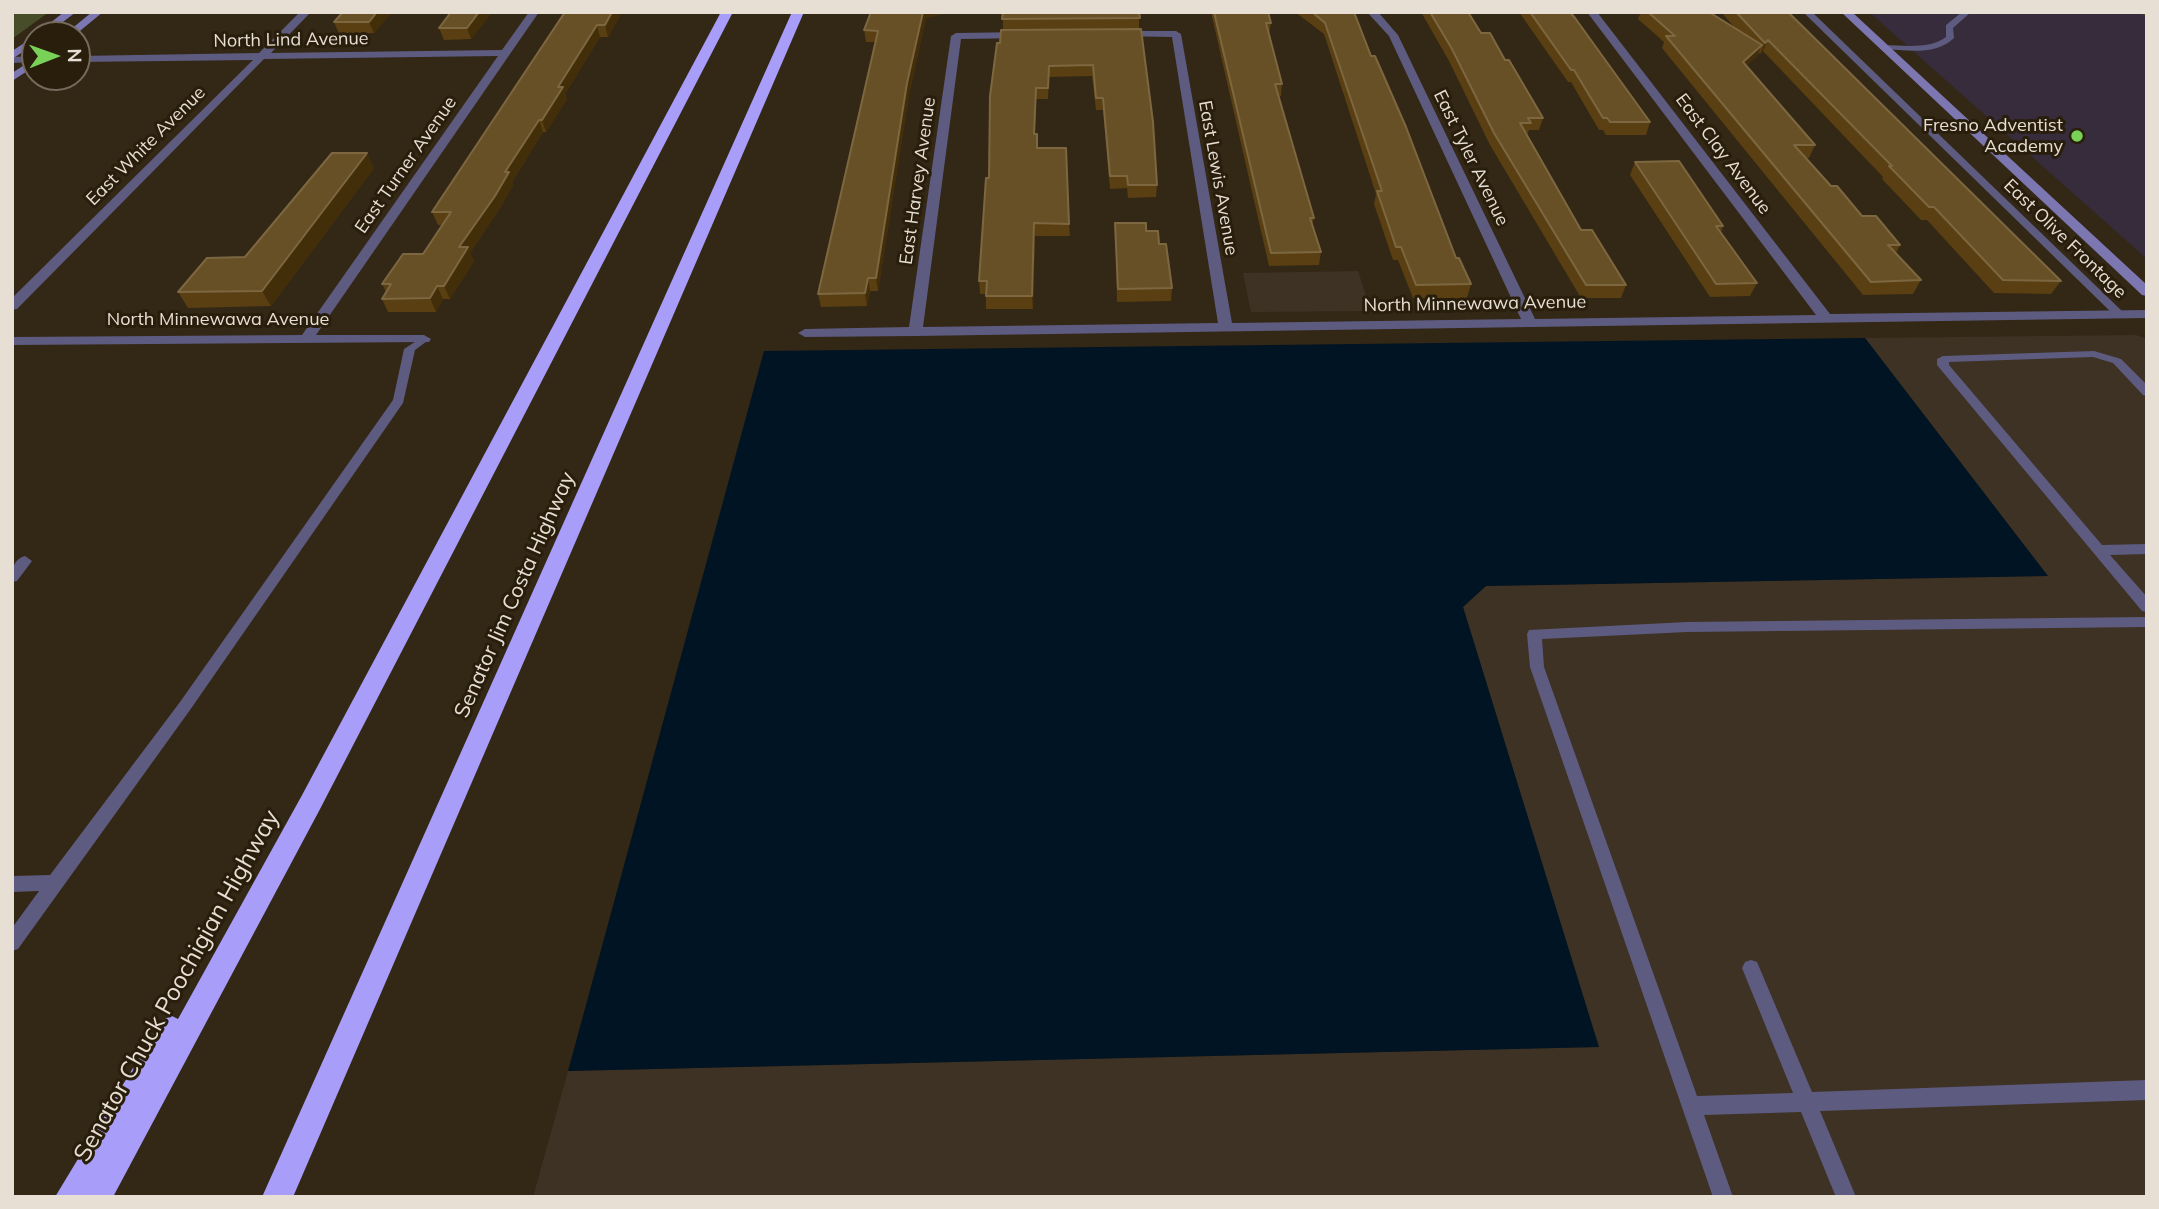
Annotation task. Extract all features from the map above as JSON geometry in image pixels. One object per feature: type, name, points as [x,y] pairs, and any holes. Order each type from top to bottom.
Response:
[{"type":"highway","points":[[70,1197],[310,804],[660,134],[727,12]]},
{"type":"highway","name":"Senator Jim Costa Highway","points":[[276,1197],[798,12]]},
{"type":"highway","name":"Senator Chuck Poochigian Highway","points":[[96,1197],[310,804]]},
{"type":"main road","points":[[1846,12],[2147,292]]},
{"type":"street","name":"East White Avenue","points":[[12,306],[306,12]]},
{"type":"street","name":"East Turner Avenue","points":[[307,338],[534,12]]},
{"type":"street","name":"East Tyler Avenue","points":[[1372,12],[1393,35],[1530,323]]},
{"type":"street","name":"East Clay Avenue","points":[[1592,12],[1826,318]]},
{"type":"street","name":"East Lewis Avenue","points":[[1107,34],[1176,34],[1226,327]]},
{"type":"street","name":"East Harvey Avenue","points":[[915,332],[956,36],[1039,35]]},
{"type":"street","name":"North Lind Avenue","points":[[91,59],[505,53]]},
{"type":"street","name":"North Minnewawa Avenue","points":[[804,333],[2147,314]]},
{"type":"street","name":"North Minnewawa Avenue","points":[[12,341],[424,339]]},
{"type":"lane","name":"East Olive Frontage","points":[[1807,12],[2119,314]]},
{"type":"lane","points":[[1883,47],[1926,46],[1946,42],[1950,38],[1949,27],[1967,12]]},
{"type":"lane","points":[[12,943],[52,883],[87,843],[127,788],[399,401],[410,349],[424,339]]},
{"type":"lane","points":[[2147,392],[2117,361],[2094,354],[1943,359],[1943,365],[2147,607]]},
{"type":"lane","points":[[2098,550],[2147,548]]},
{"type":"lane","points":[[12,577],[24,561]]},
{"type":"lane","points":[[1723,1197],[1537,667],[1534,634],[1628,628],[2147,622]]},
{"type":"lane","points":[[12,884],[52,883]]},
{"type":"lane","points":[[1751,968],[1846,1197]]},
{"type":"lane","points":[[1690,1107],[2147,1090]]},
{"type":"shaded area","name":"Fresno Adventist Academy","points":[[1869,12],[2147,12],[2147,259]]},
{"type":"shaded area","points":[[1358,271],[1371,311],[1251,312],[1243,273]]},
{"type":"shaded area","points":[[2136,335],[2147,339],[2147,1197],[533,1197],[568,1071],[1598,1047],[1463,607],[1486,586],[2047,576],[1865,338]]},
{"type":"green space","points":[[18,12],[49,12],[37,21],[21,21],[21,32],[12,39],[12,16]]},
{"type":"water","points":[[1865,338],[2048,576],[1486,586],[1463,607],[1599,1047],[568,1071],[764,351]]},
{"type":"building","points":[[343,12],[377,12],[369,22],[334,22]]},
{"type":"building","points":[[451,12],[479,12],[467,28],[439,28]]},
{"type":"building","points":[[565,12],[612,12],[605,25],[597,25],[558,87],[563,87],[505,172],[509,172],[495,196],[459,247],[468,247],[444,286],[437,286],[430,298],[382,299],[391,284],[382,284],[403,254],[423,254],[451,212],[432,212]]},
{"type":"building","points":[[871,12],[923,12],[907,83],[876,278],[868,278],[865,293],[818,294],[878,31],[864,30]]},
{"type":"building","points":[[1003,12],[1139,12],[1140,18],[1002,19]]},
{"type":"building","points":[[1214,12],[1268,12],[1271,23],[1266,23],[1282,84],[1275,84],[1314,218],[1310,218],[1321,252],[1271,253]]},
{"type":"building","points":[[1312,12],[1354,12],[1371,56],[1375,56],[1406,127],[1456,258],[1459,258],[1471,284],[1416,285],[1401,247],[1396,247],[1377,191],[1382,191],[1325,23]]},
{"type":"building","points":[[1430,12],[1468,12],[1481,33],[1490,33],[1543,118],[1528,118],[1531,123],[1520,123],[1581,230],[1592,230],[1626,285],[1586,285],[1494,133],[1452,49]]},
{"type":"building","points":[[1530,12],[1570,12],[1650,122],[1610,122],[1603,118],[1574,70],[1571,70]]},
{"type":"building","points":[[1648,12],[1709,12],[1762,45],[1743,62],[1815,145],[1794,145],[1831,186],[1837,186],[1862,216],[1876,216],[1900,245],[1888,245],[1921,280],[1871,282],[1666,36],[1675,36]]},
{"type":"building","points":[[1736,12],[1788,12],[2061,281],[2003,280],[1768,40],[1765,43]]},
{"type":"building","points":[[1141,29],[1153,122],[1157,185],[1128,185],[1127,176],[1110,176],[1103,98],[1096,98],[1093,65],[1049,66],[1048,88],[1036,88],[1034,134],[1037,134],[1037,148],[1066,148],[1069,224],[1034,223],[1032,296],[986,296],[987,281],[979,281],[986,178],[989,178],[990,96],[1001,30]]},
{"type":"building","points":[[332,153],[367,153],[262,291],[178,292],[207,258],[245,257]]},
{"type":"building","points":[[1679,161],[1723,226],[1716,226],[1757,283],[1716,284],[1635,162]]},
{"type":"building","points":[[1115,223],[1146,223],[1146,231],[1158,231],[1159,244],[1166,244],[1172,288],[1118,289]]},
{"type":"place","name":"Fresno Adventist Academy","points":[[2077,136]]}]
